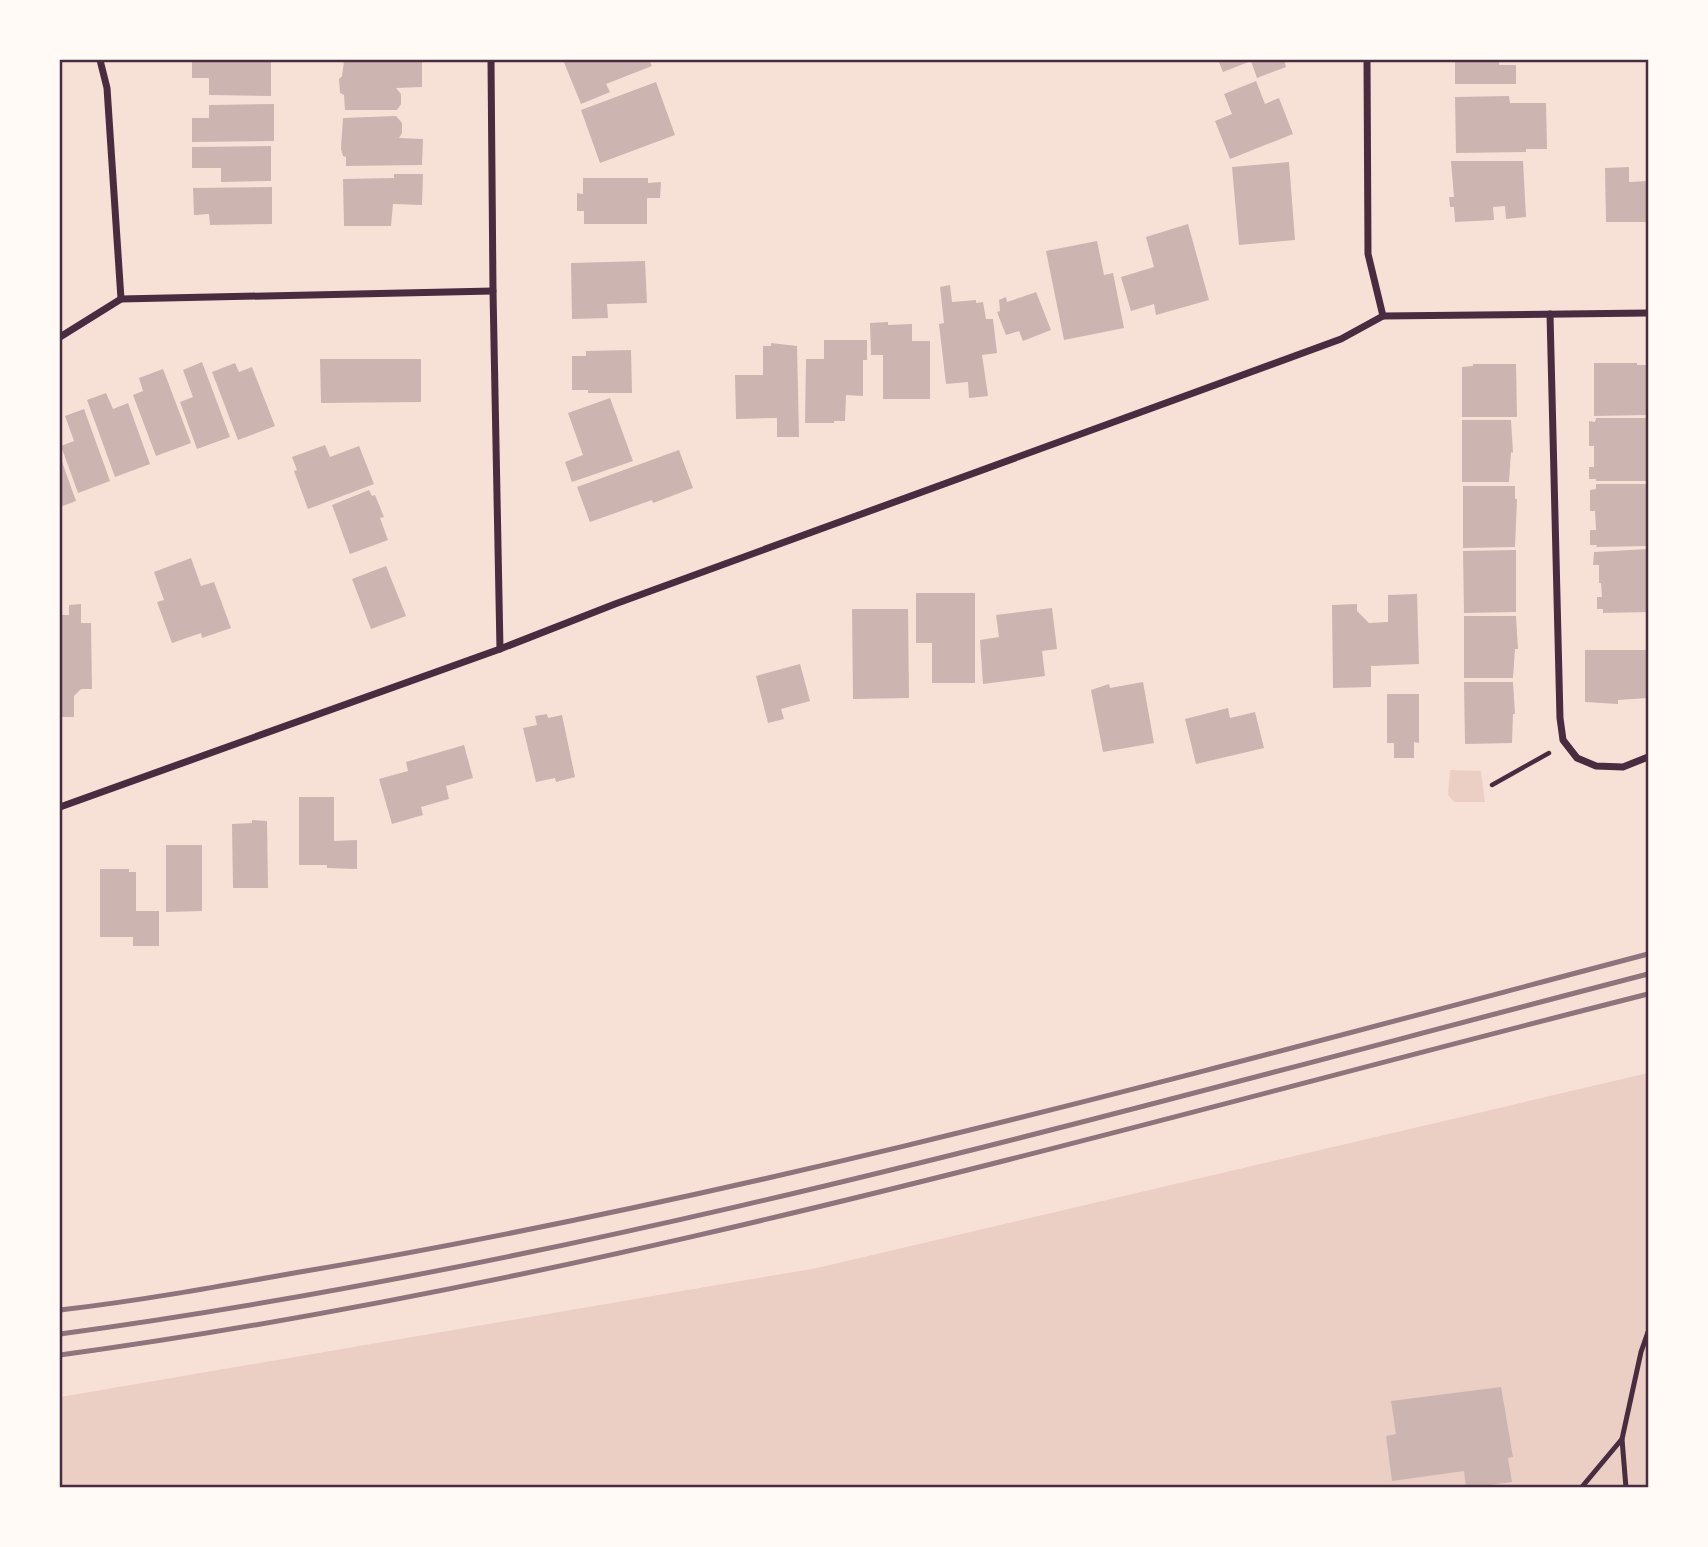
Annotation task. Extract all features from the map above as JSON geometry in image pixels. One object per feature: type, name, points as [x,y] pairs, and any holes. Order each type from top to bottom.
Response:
[{"type":"street","points":[[100,60],[107,88],[121,299]]},
{"type":"street","points":[[491,60],[500,649]]},
{"type":"street","points":[[1367,60],[1368,254],[1383,316]]},
{"type":"street","points":[[60,337],[121,299],[493,291]]},
{"type":"street","points":[[60,807],[500,649],[615,604],[1340,339],[1383,316],[1648,313]]},
{"type":"street","points":[[1550,314],[1560,718],[1565,743],[1577,758],[1596,766],[1623,767],[1648,757]]},
{"type":"lane","points":[[1626,1488],[1622,1439],[1648,1332]]},
{"type":"lane","points":[[1581,1488],[1622,1439]]},
{"type":"path","points":[[1492,785],[1565,743]]},
{"type":"shaded area","points":[[1450,770],[1481,771],[1485,802],[1454,802],[1448,795]]},
{"type":"shaded area","points":[[1648,1073],[1648,1487],[60,1487],[60,1397],[817,1268]]},
{"type":"building","points":[[192,60],[271,60],[271,96],[209,95],[209,78],[192,78]]},
{"type":"building","points":[[422,60],[422,87],[396,88],[401,94],[401,104],[397,110],[345,110],[339,79],[344,61]]},
{"type":"building","points":[[563,60],[649,60],[652,66],[606,84],[610,92],[581,104]]},
{"type":"building","points":[[1218,60],[1284,60],[1286,67],[1257,78],[1251,61],[1223,72]]},
{"type":"building","points":[[1455,60],[1499,60],[1499,65],[1516,65],[1516,84],[1455,84]]},
{"type":"building","points":[[1256,81],[1265,104],[1279,98],[1293,134],[1230,159],[1215,121],[1232,114],[1224,94]]},
{"type":"building","points":[[656,82],[675,135],[600,163],[581,110]]},
{"type":"building","points":[[1509,96],[1510,103],[1546,103],[1547,149],[1456,153],[1455,97]]},
{"type":"building","points":[[274,104],[274,141],[192,142],[192,118],[209,118],[209,105]]},
{"type":"building","points":[[396,116],[402,123],[399,138],[423,139],[422,165],[346,166],[346,157],[341,149],[343,118]]},
{"type":"building","points":[[271,146],[271,181],[221,182],[221,168],[192,168],[192,147]]},
{"type":"building","points":[[1451,161],[1523,161],[1526,217],[1506,219],[1505,206],[1493,207],[1494,220],[1455,222],[1454,207],[1450,207],[1449,197],[1454,197]]},
{"type":"building","points":[[1289,162],[1295,240],[1239,245],[1232,167]]},
{"type":"building","points":[[1629,167],[1629,182],[1648,181],[1648,222],[1606,222],[1605,168]]},
{"type":"building","points":[[394,174],[423,174],[422,205],[393,204],[391,226],[344,226],[343,179],[394,178]]},
{"type":"building","points":[[583,178],[648,178],[648,183],[661,182],[660,198],[647,198],[647,224],[584,224],[584,211],[577,211],[577,193],[583,194]]},
{"type":"building","points":[[272,187],[272,224],[210,225],[209,214],[194,215],[193,188]]},
{"type":"building","points":[[1188,224],[1209,300],[1156,315],[1154,304],[1131,311],[1121,277],[1154,267],[1146,237]]},
{"type":"building","points":[[1097,241],[1104,275],[1113,273],[1124,328],[1064,340],[1046,251]]},
{"type":"building","points":[[645,261],[647,303],[607,304],[608,318],[572,319],[571,263]]},
{"type":"building","points":[[950,285],[952,302],[983,302],[986,319],[993,319],[997,353],[982,355],[988,396],[969,398],[968,382],[946,384],[939,324],[944,323],[940,287]]},
{"type":"building","points":[[1036,292],[1051,330],[1023,341],[1019,331],[1006,335],[997,312],[1000,311],[999,300],[1006,297],[1007,302]]},
{"type":"building","points":[[888,322],[888,325],[912,324],[912,341],[930,341],[930,399],[883,399],[883,355],[871,355],[870,323]]},
{"type":"building","points":[[824,340],[867,340],[867,360],[863,360],[863,396],[846,395],[845,421],[805,423],[806,359],[824,359]]},
{"type":"building","points":[[771,343],[797,346],[799,437],[777,437],[777,418],[736,419],[735,375],[763,375],[763,346],[771,346]]},
{"type":"building","points":[[631,350],[632,393],[588,393],[588,390],[572,390],[572,356],[586,356],[586,351]]},
{"type":"building","points":[[320,359],[421,359],[421,402],[321,403]]},
{"type":"building","points":[[202,362],[230,437],[197,449],[180,402],[193,397],[183,370]]},
{"type":"building","points":[[235,363],[239,372],[252,367],[275,426],[238,440],[212,372]]},
{"type":"building","points":[[1594,363],[1648,365],[1648,415],[1594,416]]},
{"type":"building","points":[[1473,364],[1516,364],[1517,417],[1462,417],[1462,367]]},
{"type":"building","points":[[163,369],[191,443],[156,456],[133,395],[143,391],[139,378]]},
{"type":"building","points":[[106,393],[113,409],[128,403],[150,464],[115,477],[87,400]]},
{"type":"building","points":[[610,398],[633,461],[572,482],[565,462],[583,455],[568,413]]},
{"type":"building","points":[[84,409],[110,481],[78,493],[61,446],[74,441],[65,416]]},
{"type":"building","points":[[1596,418],[1648,418],[1648,481],[1589,479],[1589,467],[1594,467],[1594,446],[1589,446],[1589,421],[1595,422]]},
{"type":"building","points":[[1462,420],[1511,420],[1513,453],[1511,452],[1509,482],[1462,482]]},
{"type":"building","points":[[325,445],[330,457],[359,446],[374,484],[308,509],[294,471],[297,470],[292,457]]},
{"type":"building","points":[[679,450],[693,488],[590,522],[577,487]]},
{"type":"building","points":[[60,456],[76,501],[60,507]]},
{"type":"building","points":[[1596,484],[1648,484],[1648,546],[1590,545],[1590,530],[1596,530],[1595,511],[1590,511],[1590,490],[1596,489]]},
{"type":"building","points":[[1463,486],[1515,486],[1515,547],[1463,548]]},
{"type":"building","points":[[369,490],[372,496],[375,495],[384,517],[380,518],[388,540],[350,554],[332,505]]},
{"type":"building","points":[[1648,549],[1648,612],[1603,613],[1603,609],[1597,609],[1597,597],[1602,597],[1599,565],[1593,565],[1594,552]]},
{"type":"building","points":[[1516,550],[1516,612],[1464,613],[1463,551]]},
{"type":"building","points":[[191,558],[201,586],[214,582],[231,628],[202,638],[201,633],[172,643],[157,602],[164,600],[154,572]]},
{"type":"building","points":[[386,566],[406,616],[371,629],[352,579]]},
{"type":"building","points":[[916,593],[975,593],[975,683],[932,683],[932,643],[916,643]]},
{"type":"building","points":[[1417,594],[1419,664],[1371,666],[1371,687],[1333,688],[1332,605],[1357,604],[1357,611],[1369,623],[1388,622],[1388,595]]},
{"type":"building","points":[[81,604],[81,623],[91,623],[92,689],[81,689],[74,696],[74,717],[60,717],[60,615],[69,615],[69,605]]},
{"type":"building","points":[[1052,608],[1057,649],[1042,651],[1045,676],[983,684],[980,640],[999,637],[996,615]]},
{"type":"building","points":[[852,609],[908,609],[909,698],[853,699]]},
{"type":"building","points":[[1464,616],[1516,616],[1518,649],[1515,649],[1513,678],[1464,678]]},
{"type":"building","points":[[1585,650],[1647,650],[1647,698],[1618,700],[1618,704],[1585,702]]},
{"type":"building","points":[[800,664],[810,701],[781,709],[784,719],[768,723],[756,676]]},
{"type":"building","points":[[1143,682],[1154,743],[1103,752],[1091,690],[1109,684],[1110,688]]},
{"type":"building","points":[[1464,682],[1513,682],[1515,714],[1512,743],[1465,744]]},
{"type":"building","points":[[1387,694],[1419,694],[1419,743],[1414,742],[1414,758],[1394,758],[1394,743],[1387,743]]},
{"type":"building","points":[[1228,708],[1230,718],[1255,712],[1264,748],[1196,764],[1185,719]]},
{"type":"building","points":[[547,714],[548,718],[562,715],[575,777],[556,782],[555,778],[536,782],[523,728],[537,725],[535,716]]},
{"type":"building","points":[[464,745],[473,778],[446,786],[449,799],[421,807],[423,815],[392,824],[379,779],[408,771],[406,762]]},
{"type":"building","points":[[299,797],[334,797],[334,841],[357,840],[357,869],[299,865]]},
{"type":"building","points":[[252,820],[267,821],[268,888],[233,888],[232,824],[252,823]]},
{"type":"building","points":[[166,845],[202,845],[202,911],[166,912]]},
{"type":"building","points":[[100,869],[129,869],[129,872],[136,872],[136,911],[159,911],[159,946],[133,946],[133,937],[100,937]]},
{"type":"building","points":[[1501,1387],[1513,1457],[1508,1458],[1512,1482],[1466,1488],[1464,1471],[1392,1481],[1386,1436],[1396,1434],[1391,1401]]},
{"type":"railway","points":[[60,1310],[206,1288],[465,1242],[806,1169],[975,1129],[1648,954]]},
{"type":"railway","points":[[60,1334],[261,1303],[462,1266],[661,1224],[1057,1128],[1648,974]]},
{"type":"railway","points":[[60,1355],[261,1324],[462,1286],[661,1244],[1057,1147],[1648,994]]}]
